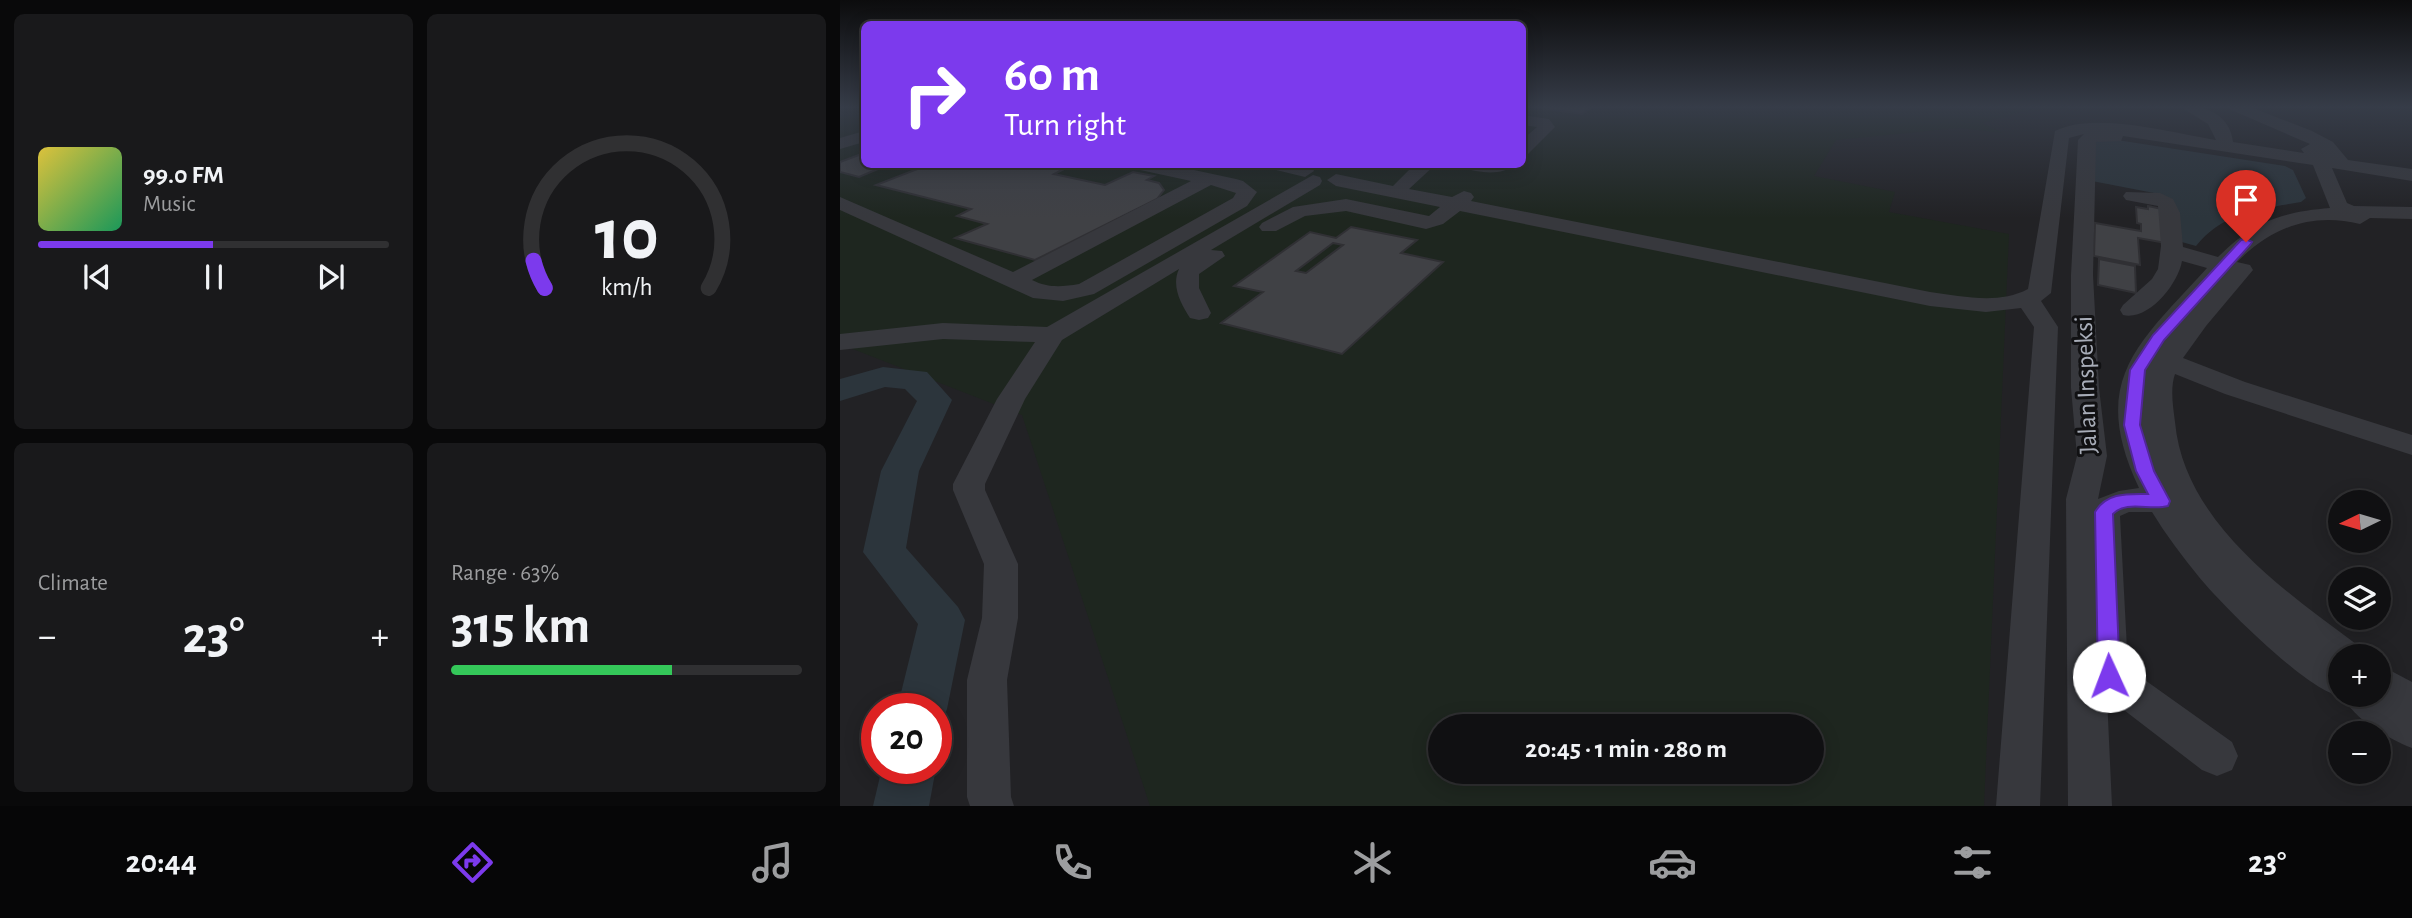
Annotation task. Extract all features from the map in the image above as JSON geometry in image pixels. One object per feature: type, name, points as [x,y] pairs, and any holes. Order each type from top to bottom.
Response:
[{"type":"lane","points":[[2032,211],[2042,144]]},
{"type":"lane","points":[[992,806],[989,797],[988,680],[1000,618],[1001,564],[969,490],[969,484],[1011,399],[1052,335],[1324,171],[1460,200],[1951,290],[1992,293],[2012,288],[2039,293],[2061,144]]},
{"type":"lane","name":"Jalan Inspeksi","points":[[2087,144],[2082,288],[2085,388],[2092,456],[2082,499],[2090,806]]},
{"type":"lane","name":"Jalan Inspeksi","points":[[2160,144],[2178,146]]},
{"type":"lane","points":[[2229,144],[2412,181]]},
{"type":"lane","points":[[2305,144],[2334,167],[2366,216]]},
{"type":"lane","points":[[2322,144],[2327,146],[2334,167]]},
{"type":"lane","points":[[2334,167],[2412,167]]},
{"type":"lane","points":[[2334,167],[2412,175]]},
{"type":"lane","points":[[2334,167],[2374,181],[2412,187]]},
{"type":"lane","points":[[2334,167],[2412,193]]},
{"type":"lane","points":[[840,203],[1041,293],[1063,294],[1086,289],[1245,197],[1247,192],[1244,188],[1154,168]]},
{"type":"lane","points":[[1303,168],[1402,185],[1460,200]]},
{"type":"lane","points":[[1402,185],[1422,168]]},
{"type":"lane","points":[[1014,281],[1207,180]]},
{"type":"lane","points":[[2133,196],[2160,199],[2166,203],[2172,251],[2171,269],[2164,280],[2133,310]]},
{"type":"lane","points":[[1199,313],[1187,288],[1188,273],[1194,266],[1300,211],[1346,205],[1426,223],[1436,220],[1460,200]]},
{"type":"lane","points":[[2159,358],[2158,338],[2232,267],[2263,229],[2286,221],[2412,213]]},
{"type":"lane","points":[[2366,216],[2412,220]]},
{"type":"lane","points":[[2172,251],[2232,267]]},
{"type":"lane","points":[[2018,806],[2046,327],[2024,290]]},
{"type":"lane","points":[[840,342],[943,331],[1052,335]]},
{"type":"lane","points":[[2159,358],[2235,388],[2412,445]]},
{"type":"lane","points":[[2159,358],[2137,370],[2132,425],[2145,471],[2283,610],[2328,645]]},
{"type":"lane","points":[[2174,502],[2130,500],[2112,503],[2104,512],[2109,676],[2217,756]]},
{"type":"lane","points":[[2174,502],[2196,550],[2260,617],[2328,671]]},
{"type":"lane","points":[[2391,690],[2412,704]]},
{"type":"lane","points":[[2380,707],[2412,729]]},
{"type":"shaded area","points":[[840,144],[861,144],[861,168],[1526,168],[1526,144],[2412,144],[2412,806],[840,806]]},
{"type":"shaded area","points":[[840,144],[861,144],[861,168],[1526,168],[1526,144],[1834,144],[1814,176],[1895,192],[1889,212],[2009,234],[1984,806],[1150,806],[1022,415],[840,344]]},
{"type":"shaded area","points":[[2095,144],[2140,144],[2285,166],[2293,170],[2306,198],[2301,202],[2257,210],[2231,219],[2218,226],[2196,246],[2178,241],[2154,193],[2092,181]]},
{"type":"building","points":[[861,154],[861,168],[880,168],[859,177],[840,172],[840,162]]},
{"type":"building","points":[[908,168],[1054,168],[1062,170],[1054,174],[1105,185],[1133,172],[1154,176],[1147,180],[1159,183],[1164,190],[1157,199],[1035,260],[955,238],[987,224],[957,216],[971,209],[876,185],[915,170]]},
{"type":"building","points":[[2148,206],[2162,209],[2166,243],[2138,238],[2140,265],[2094,256],[2095,223],[2141,231],[2141,224],[2137,223],[2136,207],[2148,209]]},
{"type":"building","points":[[1351,227],[1417,240],[1401,253],[1443,262],[1342,354],[1221,323],[1263,292],[1234,286],[1310,232],[1336,238]],"holes":[[[1333,243],[1343,245],[1306,273],[1296,271]]]},
{"type":"building","points":[[2099,259],[2135,266],[2136,293],[2098,285]]},
{"type":"waterway","points":[[840,390],[883,377],[915,379],[935,400],[900,471],[884,552],[942,620],[926,693]]},
{"type":"waterway","points":[[901,806],[906,784]]},
{"type":"route","points":[[2109,676],[2104,512],[2112,503],[2130,500],[2161,501],[2145,471],[2132,425],[2137,370],[2158,338],[2246,242]]}]
